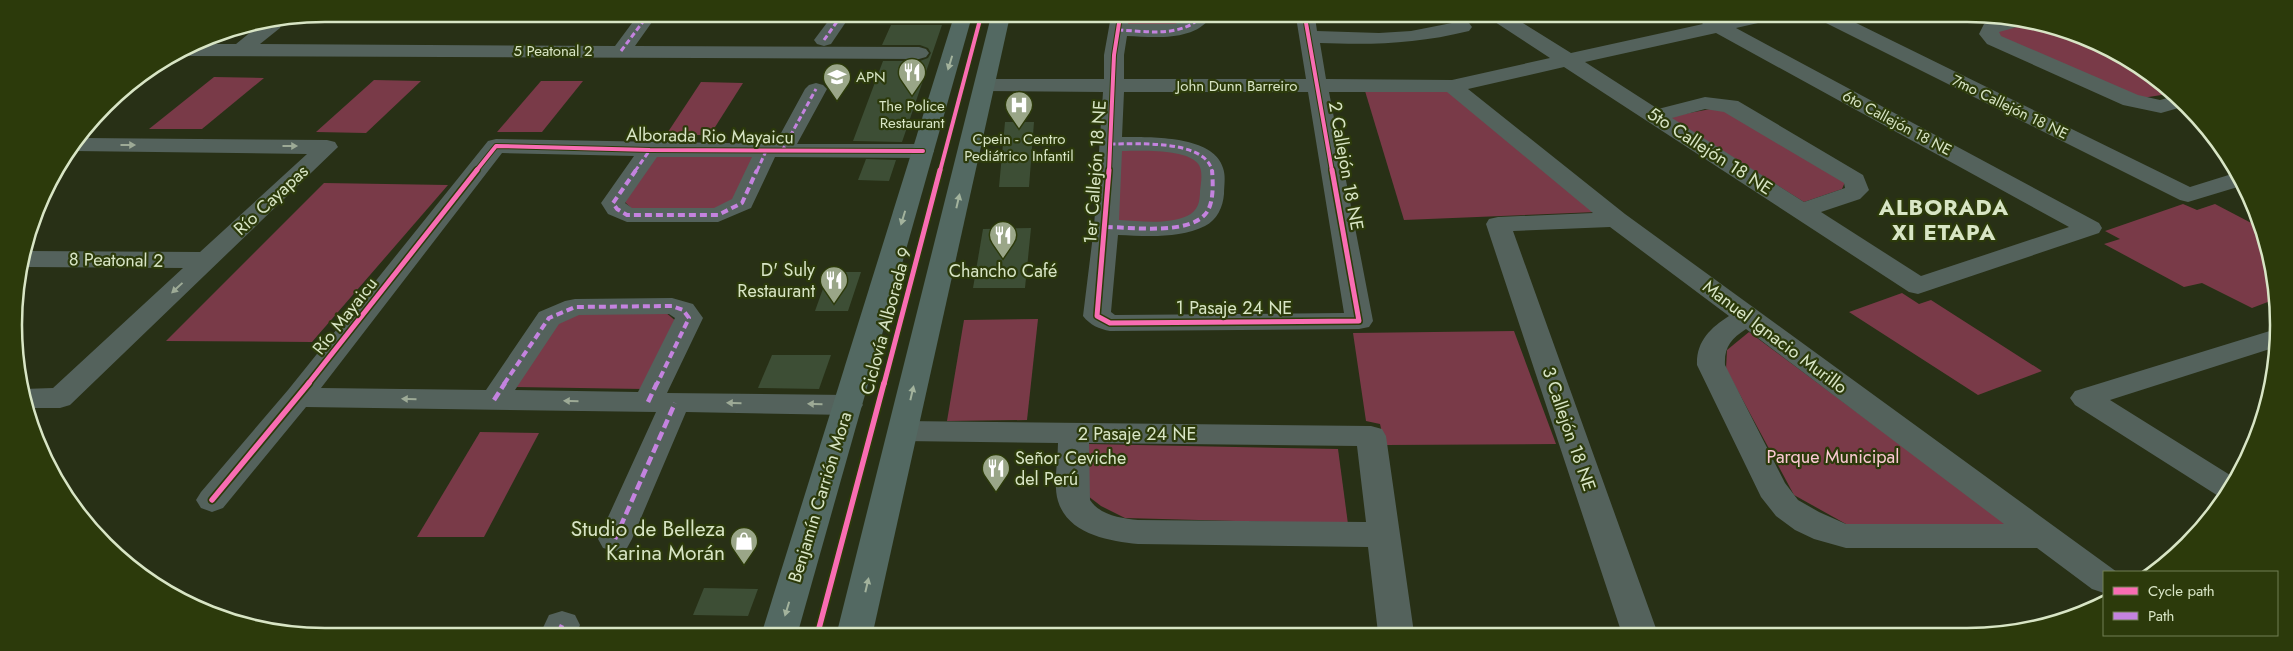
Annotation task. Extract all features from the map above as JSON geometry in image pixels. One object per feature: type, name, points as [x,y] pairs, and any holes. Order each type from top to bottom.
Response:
[{"type":"main road","name":"Benjamín Carrión Mora","points":[[781,628],[962,22]]},
{"type":"main road","points":[[856,628],[998,22]]},
{"type":"street","points":[[620,51],[643,22]]},
{"type":"street","points":[[824,40],[837,22]]},
{"type":"street","points":[[1119,23],[1174,30],[1189,27],[1197,22]]},
{"type":"street","name":"5to Callejón 18 NE","points":[[1508,22],[1918,286]]},
{"type":"street","name":"John Dunn Barreiro","points":[[985,85],[1452,86],[1566,60],[1710,22]]},
{"type":"street","name":"6to Callejón 18 NE","points":[[1710,22],[2090,228],[1918,286]]},
{"type":"street","name":"7mo Callejón 18 NE","points":[[1839,22],[2188,195],[2233,180]]},
{"type":"street","name":"1er Callejón 18 NE","points":[[1110,323],[1097,316],[1106,227],[1114,55],[1119,23]]},
{"type":"street","points":[[2004,25],[1991,28],[1989,34],[1994,40],[2131,100],[2161,107],[2173,103]]},
{"type":"street","points":[[1307,27],[1413,46],[1462,27]]},
{"type":"street","name":"2 Callejón 18 NE","points":[[1307,27],[1359,321]]},
{"type":"street","points":[[242,49],[269,28]]},
{"type":"street","name":"5 Peatonal 2","points":[[201,50],[919,53]]},
{"type":"street","name":"Manuel Ignacio Murillo","points":[[1452,86],[1616,219],[2103,579]]},
{"type":"street","points":[[650,150],[613,203],[617,209],[627,215],[718,215],[732,210],[742,204],[774,151],[816,89]]},
{"type":"street","points":[[1655,116],[1705,104],[1730,106],[1855,180],[1857,190],[1852,194],[1802,211]]},
{"type":"street","points":[[1106,227],[1172,226],[1194,222],[1206,214],[1212,202],[1211,166],[1204,156],[1188,149],[1167,146],[1110,144]]},
{"type":"street","name":"Río Cayapas","points":[[31,398],[60,398],[327,147],[82,145]]},
{"type":"street","name":"Alborada Rio Mayaicu","points":[[496,146],[650,150],[923,151]]},
{"type":"street","name":"Río Mayaicu","points":[[212,500],[298,398],[496,146]]},
{"type":"street","name":"3 Callejón 18 NE","points":[[1616,219],[1498,224],[1638,628]]},
{"type":"street","name":"8 Peatonal 2","points":[[30,258],[206,260]]},
{"type":"street","points":[[494,400],[549,318],[574,307],[672,306],[683,310],[689,318],[615,539]]},
{"type":"street","points":[[1747,316],[1722,333],[1714,342],[1709,353],[1711,365],[1772,489],[1786,508],[1826,530],[1846,536],[2044,536]]},
{"type":"street","name":"1 Pasaje 24 NE","points":[[1110,323],[1359,321]]},
{"type":"street","points":[[2224,486],[2085,398],[2270,340]]},
{"type":"street","points":[[298,398],[848,405]]},
{"type":"street","name":"2 Pasaje 24 NE","points":[[903,431],[1371,436],[1384,535]]},
{"type":"street","points":[[1074,434],[1074,502],[1084,514],[1099,524],[1115,529],[1138,532],[1384,535],[1395,628]]},
{"type":"green space","points":[[1124,22],[1187,22],[1179,25],[1123,28]]},
{"type":"green space","points":[[2016,26],[2027,28],[2083,46],[2119,63],[2163,95],[2142,98],[1994,34],[2000,30]]},
{"type":"green space","points":[[214,77],[264,78],[202,129],[149,129]]},
{"type":"green space","points":[[374,80],[421,81],[366,133],[316,132]]},
{"type":"green space","points":[[541,81],[583,81],[542,132],[497,132]]},
{"type":"green space","points":[[701,82],[743,83],[710,135],[666,135]]},
{"type":"green space","points":[[1365,91],[1449,91],[1596,212],[1404,220]]},
{"type":"green space","points":[[1721,107],[1845,182],[1842,189],[1804,202],[1668,117]]},
{"type":"green space","points":[[1115,147],[1169,148],[1202,162],[1202,195],[1200,205],[1195,212],[1187,218],[1162,223],[1113,223]]},
{"type":"green space","points":[[655,157],[756,157],[736,201],[716,212],[634,211],[623,200]]},
{"type":"green space","points":[[324,183],[448,185],[312,342],[166,341]]},
{"type":"green space","points":[[2183,204],[2197,210],[2215,204],[2252,224],[2265,266],[2270,301],[2252,308],[2202,283],[2184,287],[2104,244],[2120,239],[2105,231]]},
{"type":"green space","points":[[1902,293],[1919,304],[1931,300],[2042,371],[1978,395],[1849,312]]},
{"type":"green space","points":[[665,312],[677,322],[643,389],[516,387],[557,322],[579,314]]},
{"type":"green space","points":[[1038,319],[1027,420],[947,421],[964,320]]},
{"type":"green space","points":[[1514,331],[1556,444],[1385,445],[1380,424],[1366,421],[1353,333]]},
{"type":"green space","name":"Parque Municipal","points":[[1749,332],[2007,524],[1846,524],[1794,495],[1726,369],[1727,350]]},
{"type":"green space","points":[[480,432],[539,433],[484,537],[417,537]]},
{"type":"green space","points":[[1089,444],[1338,449],[1348,524],[1125,518],[1101,506],[1088,496]]},
{"type":"building","points":[[891,25],[942,25],[902,142],[853,141],[883,61],[920,61],[928,58],[931,53],[928,48],[920,45],[882,45]]},
{"type":"building","points":[[1005,122],[1034,122],[1029,187],[999,187]]},
{"type":"building","points":[[866,159],[896,160],[889,181],[858,180]]},
{"type":"building","points":[[1031,228],[1025,288],[973,288],[983,229]]},
{"type":"building","points":[[829,272],[861,272],[848,311],[815,311]]},
{"type":"building","points":[[772,355],[831,355],[819,389],[758,388]]},
{"type":"building","points":[[704,588],[758,589],[748,616],[693,615]]},
{"type":"marked path","points":[[621,51],[643,22]]},
{"type":"marked path","points":[[824,40],[837,22]]},
{"type":"marked path","points":[[1118,30],[1175,30],[1196,22]]},
{"type":"marked path","points":[[782,151],[816,89]]},
{"type":"marked path","points":[[1106,227],[1163,228],[1185,225],[1199,220],[1205,214],[1210,206],[1212,197],[1213,175],[1211,165],[1205,157],[1194,151],[1149,144],[1110,144]]},
{"type":"marked path","points":[[650,150],[613,203],[617,209],[627,215],[718,215],[742,203],[766,151]]},
{"type":"marked path","points":[[494,400],[549,318],[575,307],[672,306],[683,310],[689,318],[648,402]]},
{"type":"marked path","points":[[615,539],[675,403]]},
{"type":"cycle path","name":"Ciclovía Alborada 9","points":[[819,628],[979,22]]},
{"type":"cycle path","points":[[1119,22],[1114,55],[1106,227],[1097,316],[1110,323],[1359,321],[1306,22]]},
{"type":"cycle path","points":[[212,500],[298,397],[496,146],[650,150],[923,151]]},
{"type":"place","name":"The Police Restaurant","points":[[912,96]]},
{"type":"place","name":"APN","points":[[837,101]]},
{"type":"place","name":"Cpein - Centro Pediátrico Infantil","points":[[1019,129]]},
{"type":"place","name":"Chancho Café","points":[[1003,259]]},
{"type":"place","name":"D' Suly Restaurant","points":[[834,304]]},
{"type":"place","name":"Señor Ceviche del Perú","points":[[996,492]]},
{"type":"place","name":"Studio de Belleza Karina Morán","points":[[744,565]]},
{"type":"district","name":"ALBORADA XI ETAPA","points":[[1944,220]]}]
